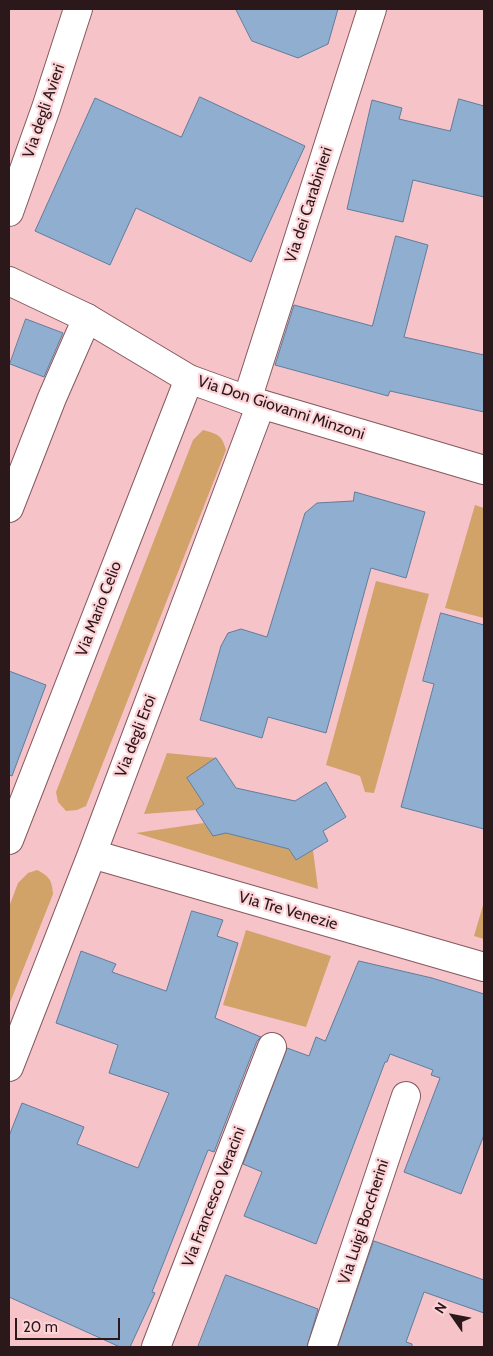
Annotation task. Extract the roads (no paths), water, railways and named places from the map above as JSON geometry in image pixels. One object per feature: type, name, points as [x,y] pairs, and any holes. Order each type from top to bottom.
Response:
[{"type":"street","name":"Via degli Avieri","points":[[9,212],[46,108],[78,9]]},
{"type":"street","name":"Via dei Carabinieri","points":[[254,402],[372,9]]},
{"type":"street","name":"Via Don Giovanni Minzoni","points":[[9,281],[88,318],[189,379],[254,402],[484,470]]},
{"type":"street","points":[[9,508],[52,398],[88,318]]},
{"type":"street","name":"Via Mario Celio","points":[[9,840],[189,379]]},
{"type":"street","name":"Via degli Eroi","points":[[9,1067],[92,854],[254,402]]},
{"type":"street","name":"Via Tre Venezie","points":[[92,854],[484,967]]},
{"type":"street","name":"Via Francesco Veracini","points":[[156,1347],[272,1048]]},
{"type":"street","name":"Via Luigi Boccherini","points":[[322,1347],[406,1096]]}]
